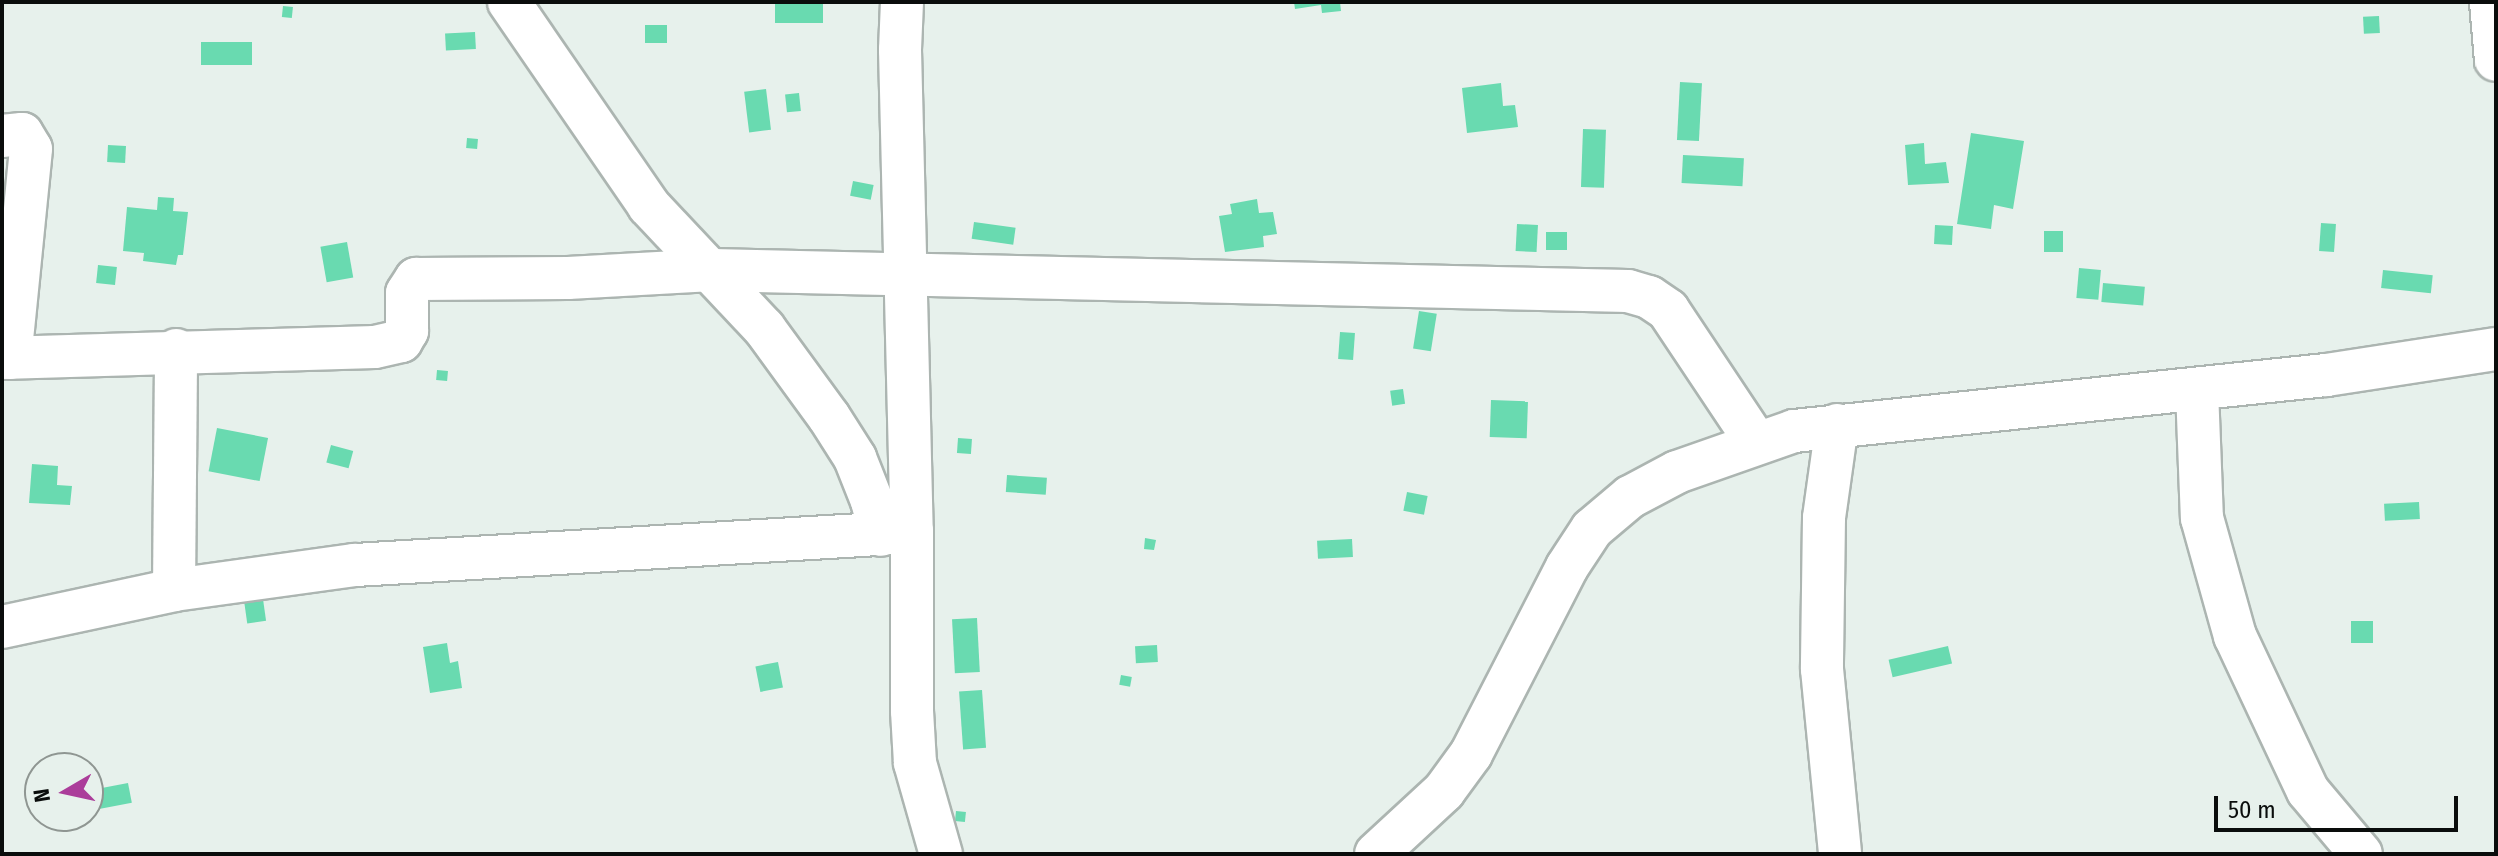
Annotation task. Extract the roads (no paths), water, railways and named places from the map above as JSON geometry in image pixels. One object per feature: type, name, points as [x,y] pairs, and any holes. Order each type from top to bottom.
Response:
[{"type":"street","points":[[509,2],[649,206],[764,328],[843,437],[872,501],[896,534]]},
{"type":"street","points":[[902,2],[904,276],[896,534],[915,763],[941,854]]},
{"type":"street","points":[[2491,2],[2496,60]]},
{"type":"street","points":[[2,136],[22,134],[31,149],[6,358],[176,350],[375,347],[401,341],[407,331],[407,293],[416,279],[568,278],[712,270],[1628,291],[1649,297],[1668,310],[1756,442]]},
{"type":"street","points":[[1376,854],[1444,791],[1471,754],[1567,567],[1592,529],[1642,491],[1677,472],[1794,431],[2197,390],[2496,349]]},
{"type":"street","points":[[174,590],[176,350]]},
{"type":"street","points":[[2197,390],[2202,518],[2235,636],[2308,791],[2361,854]]},
{"type":"street","points":[[1837,425],[1824,518],[1822,669],[1840,854]]},
{"type":"street","points":[[2,627],[174,590],[355,565],[455,556],[896,534]]}]
